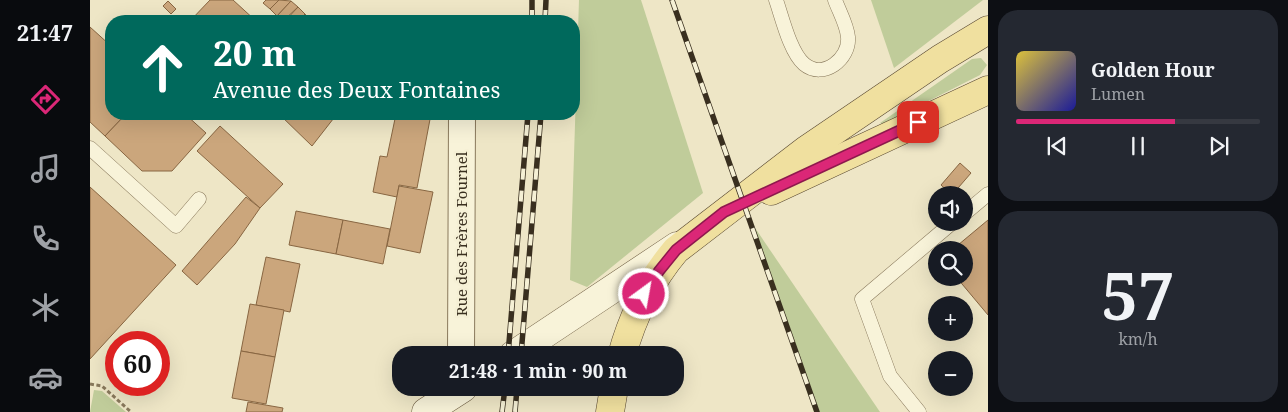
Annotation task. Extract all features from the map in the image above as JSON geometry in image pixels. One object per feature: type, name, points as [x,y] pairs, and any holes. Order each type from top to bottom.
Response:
[{"type":"main road","points":[[625,346],[644,294],[676,250],[806,150],[940,59],[988,30]]},
{"type":"main road","points":[[724,212],[988,90]]},
{"type":"main road","points":[[610,412],[613,396]]},
{"type":"street","name":"Rue des Frères Fournel","points":[[461,346],[462,120]]},
{"type":"street","points":[[527,346],[697,233]]},
{"type":"street","points":[[426,412],[455,396]]},
{"type":"lane","points":[[776,0],[794,50],[804,64],[816,70],[828,68],[841,60],[847,48],[848,36],[835,0]]},
{"type":"lane","points":[[90,148],[176,226],[199,199]]},
{"type":"lane","points":[[973,206],[988,194]]},
{"type":"lane","points":[[919,412],[890,376],[862,299],[942,231]]},
{"type":"path","points":[[90,384],[102,386],[130,412]]},
{"type":"green space","points":[[579,0],[641,0],[703,193],[587,287],[570,280],[575,120],[580,120]]},
{"type":"green space","points":[[871,0],[983,0],[894,68]]},
{"type":"green space","points":[[981,58],[987,65],[980,75],[883,124],[880,123],[972,59]]},
{"type":"green space","points":[[749,219],[880,412],[814,412]]},
{"type":"green space","points":[[94,390],[102,391],[105,396],[108,396],[126,412],[90,412]]},
{"type":"building","points":[[210,0],[233,0],[249,15],[196,15]]},
{"type":"building","points":[[266,0],[279,0],[270,9],[263,3]]},
{"type":"building","points":[[279,0],[291,1],[278,15],[270,9]]},
{"type":"building","points":[[168,1],[176,9],[171,14],[163,6]]},
{"type":"building","points":[[291,1],[298,7],[289,15],[278,15]]},
{"type":"building","points":[[298,7],[305,14],[304,15],[291,15]]},
{"type":"building","points":[[90,27],[105,41],[105,120],[120,120],[105,136],[90,122]]},
{"type":"building","points":[[120,120],[192,120],[206,133],[172,171],[142,171],[105,136]]},
{"type":"building","points":[[285,120],[332,120],[312,146]]},
{"type":"building","points":[[395,120],[430,120],[417,188],[399,185],[397,197],[373,192],[380,156],[387,157]]},
{"type":"building","points":[[220,126],[283,184],[260,208],[197,151]]},
{"type":"building","points":[[960,163],[971,173],[960,186],[941,185]]},
{"type":"building","points":[[399,186],[433,192],[420,253],[387,246]]},
{"type":"building","points":[[90,187],[176,265],[116,331],[105,331],[105,343],[90,359]]},
{"type":"building","points":[[246,197],[260,208],[235,244],[197,285],[182,271]]},
{"type":"building","points":[[296,211],[343,220],[336,254],[289,245]]},
{"type":"building","points":[[343,220],[390,229],[383,264],[336,254]]},
{"type":"building","points":[[988,220],[988,315],[964,286],[973,286],[973,241],[963,241]]},
{"type":"building","points":[[266,257],[300,264],[290,312],[256,305]]},
{"type":"building","points":[[250,304],[284,310],[275,357],[241,351]]},
{"type":"building","points":[[241,351],[275,357],[266,404],[232,398]]},
{"type":"building","points":[[248,402],[283,408],[282,412],[246,412]]},
{"type":"railway","points":[[532,0],[532,15]]},
{"type":"railway","points":[[545,15],[546,0]]},
{"type":"railway","points":[[672,0],[817,412]]},
{"type":"railway","points":[[509,346],[528,120]]},
{"type":"railway","points":[[522,346],[541,120]]},
{"type":"railway","points":[[502,412],[504,396]]},
{"type":"railway","points":[[515,412],[516,396]]},
{"type":"route","points":[[644,294],[676,250],[724,212],[760,197],[918,122]]}]
